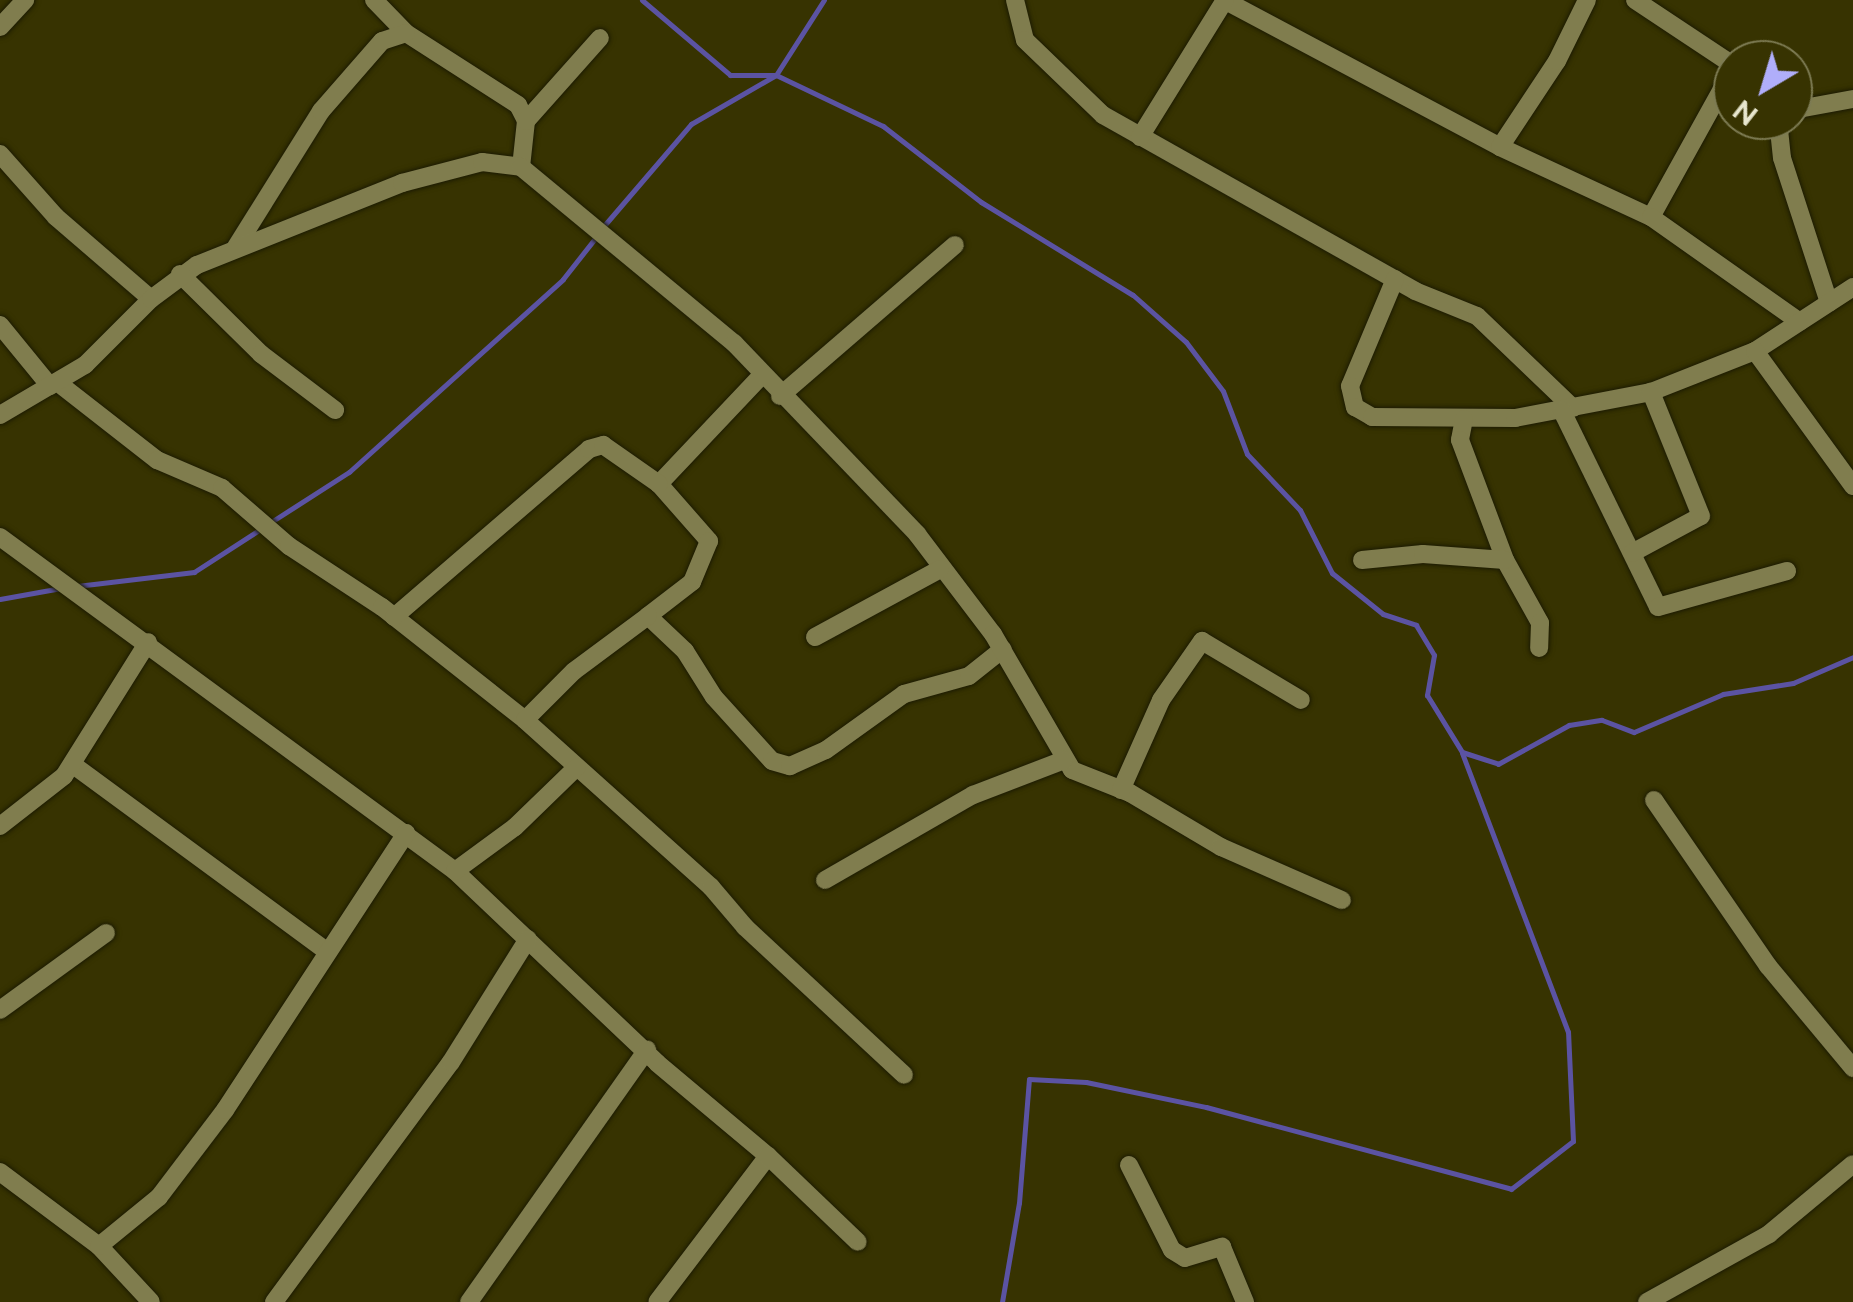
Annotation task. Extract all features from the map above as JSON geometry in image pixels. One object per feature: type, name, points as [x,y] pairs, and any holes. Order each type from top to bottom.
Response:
[{"type":"street","points":[[0,27],[25,0]]},
{"type":"street","points":[[374,0],[406,33],[508,96],[526,121]]},
{"type":"street","points":[[1016,0],[1017,26],[1025,40],[1103,115],[1395,279],[1488,324],[1568,410],[1585,470],[1632,553],[1650,601],[1667,609],[1787,571]]},
{"type":"street","points":[[1140,137],[1224,0],[1500,147],[1651,217],[1800,322]]},
{"type":"street","points":[[1500,147],[1557,60],[1587,0]]},
{"type":"street","points":[[1636,0],[1713,53]]},
{"type":"street","points":[[236,248],[321,111],[382,41],[406,33]]},
{"type":"street","points":[[522,167],[526,121],[600,38]]},
{"type":"street","points":[[1813,106],[1853,99]]},
{"type":"street","points":[[1651,217],[1713,104]]},
{"type":"street","points":[[1780,140],[1782,158],[1841,295],[1853,312]]},
{"type":"street","points":[[0,415],[104,349],[180,274],[402,183],[482,162],[522,167],[734,343],[760,376],[905,522],[1003,649],[1064,760],[1086,778],[1121,790],[1221,848],[1342,900]]},
{"type":"street","points":[[2,163],[56,217],[151,299]]},
{"type":"street","points":[[780,396],[955,245]]},
{"type":"street","points":[[180,274],[261,354],[335,410]]},
{"type":"street","points":[[1395,279],[1352,372],[1356,406],[1372,417],[1464,419],[1568,410],[1650,392],[1754,351],[1841,295]]},
{"type":"street","points":[[0,326],[53,384],[157,460],[222,488],[290,546],[394,617],[524,720],[904,1075]]},
{"type":"street","points":[[1754,351],[1853,486]]},
{"type":"street","points":[[659,484],[760,376]]},
{"type":"street","points":[[1632,553],[1701,516],[1650,392]]},
{"type":"street","points":[[1464,419],[1460,440],[1505,560],[1540,623],[1539,648]]},
{"type":"street","points":[[394,617],[589,449],[603,444],[659,484],[709,542],[692,582],[574,671],[524,720]]},
{"type":"street","points":[[0,537],[60,577],[89,607],[148,642],[245,721],[456,870],[858,1242]]},
{"type":"street","points":[[1362,560],[1423,554],[1505,560]]},
{"type":"street","points":[[815,636],[940,570]]},
{"type":"street","points":[[648,616],[781,767],[826,750],[904,694],[970,676],[1003,649]]},
{"type":"street","points":[[1121,790],[1161,700],[1202,641],[1301,700]]},
{"type":"street","points":[[0,826],[42,798],[72,764],[148,642]]},
{"type":"street","points":[[825,880],[973,795],[1064,760]]},
{"type":"street","points":[[72,764],[325,950]]},
{"type":"street","points":[[456,870],[515,826],[577,767]]},
{"type":"street","points":[[1654,800],[1768,966],[1853,1068]]},
{"type":"street","points":[[99,1246],[159,1197],[256,1067],[319,970],[325,950],[406,833]]},
{"type":"street","points":[[0,1010],[106,933]]},
{"type":"street","points":[[274,1302],[452,1062],[528,939]]},
{"type":"street","points":[[469,1302],[647,1050]]},
{"type":"street","points":[[657,1302],[768,1156]]},
{"type":"street","points":[[1647,1302],[1769,1234],[1853,1164]]},
{"type":"street","points":[[1129,1165],[1172,1250],[1185,1258],[1222,1247],[1245,1302]]},
{"type":"street","points":[[0,1172],[99,1246],[151,1302]]},
{"type":"waterway","points":[[642,0],[730,75],[776,75],[883,126],[981,202],[1133,295],[1186,342],[1223,391],[1247,454],[1300,510],[1332,573],[1383,614],[1416,625],[1434,655],[1427,695],[1462,752],[1498,764],[1569,725],[1602,720],[1634,732],[1723,694],[1793,683],[1853,657]]},
{"type":"waterway","points":[[602,228],[691,124],[776,75],[824,0]]},
{"type":"waterway","points":[[271,522],[349,472],[563,279],[596,237]]},
{"type":"waterway","points":[[77,586],[194,572],[262,528]]},
{"type":"waterway","points":[[0,599],[61,588]]},
{"type":"waterway","points":[[1002,1302],[1019,1203],[1029,1079],[1086,1082],[1206,1107],[1511,1189],[1573,1141],[1568,1032],[1462,753]]}]
